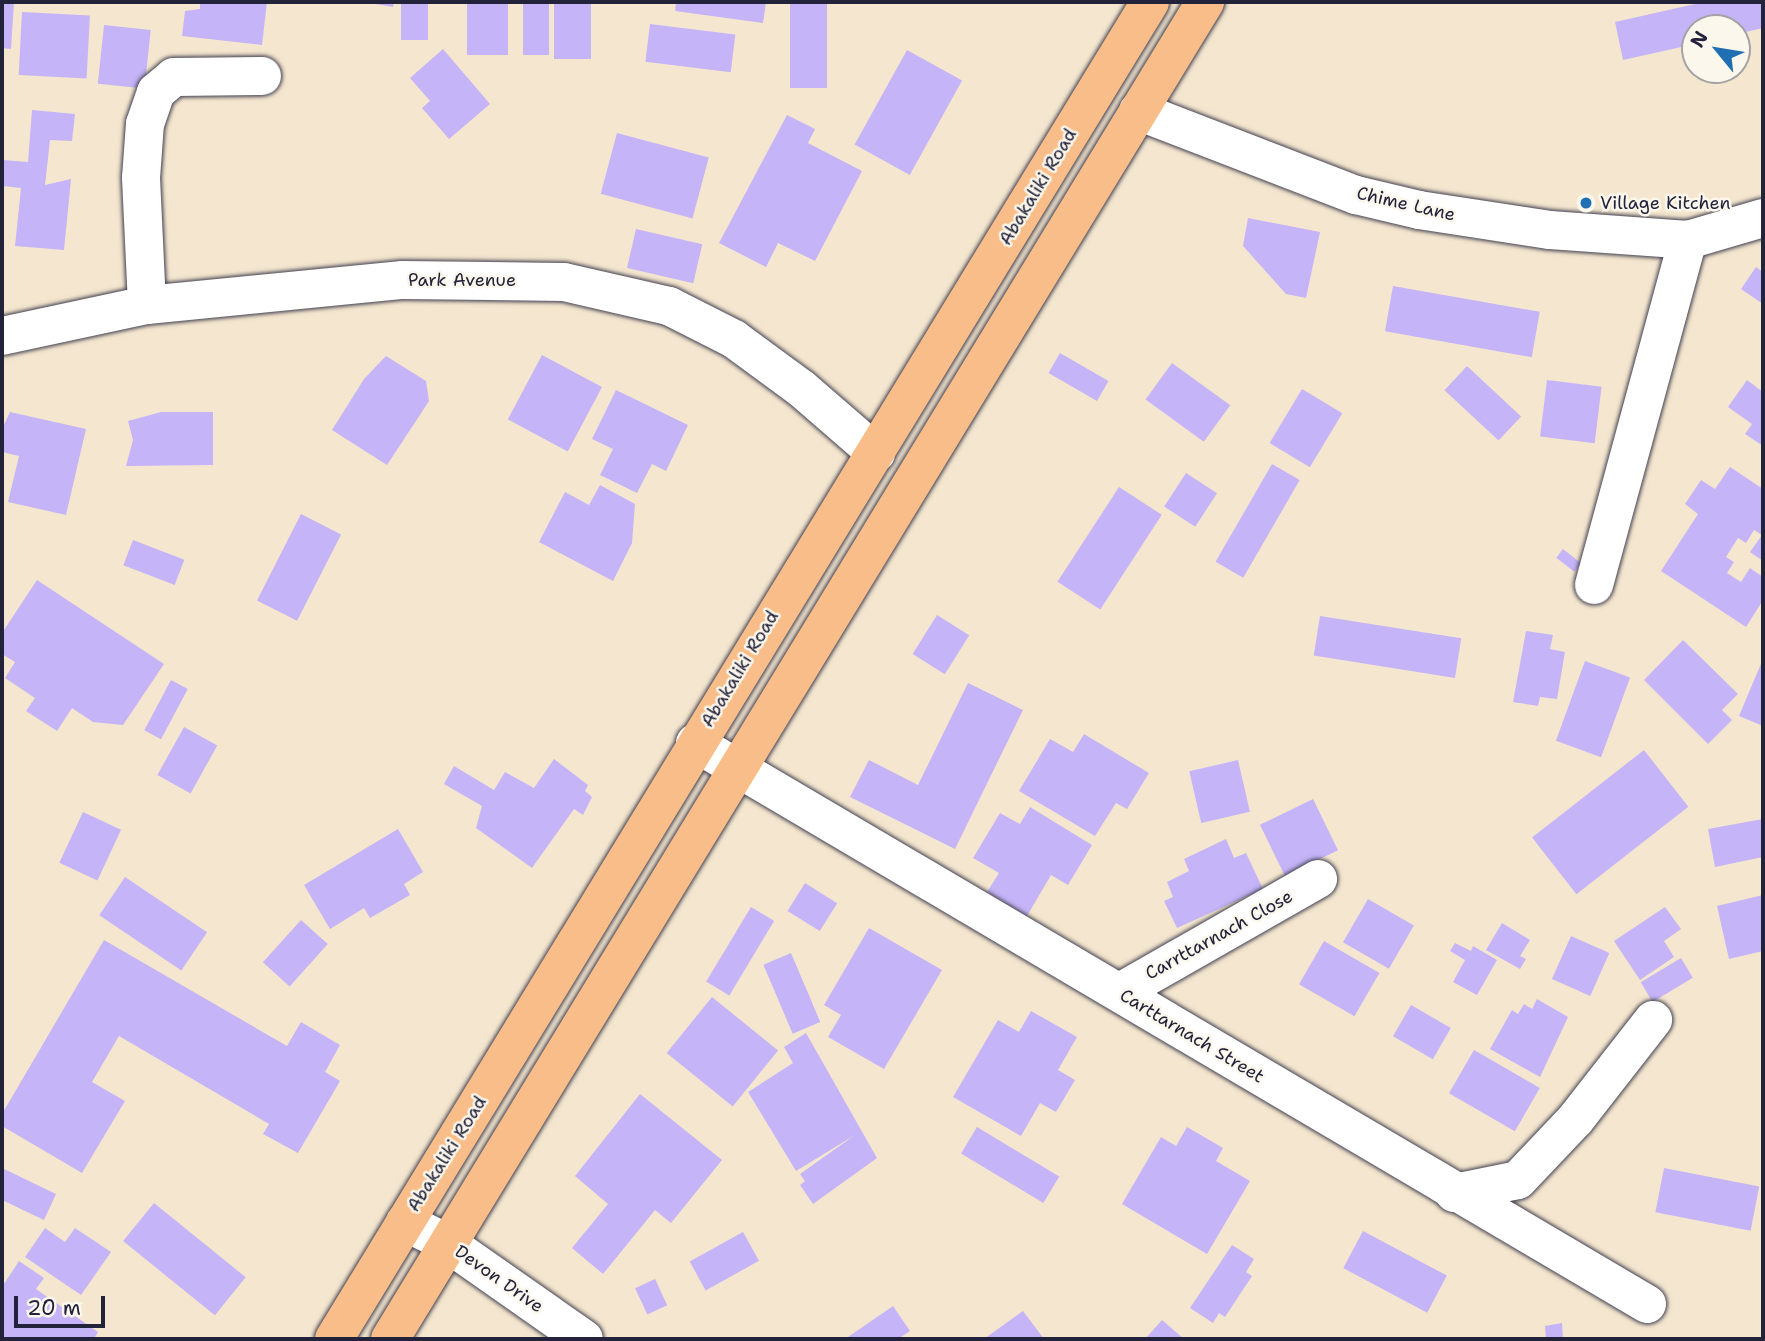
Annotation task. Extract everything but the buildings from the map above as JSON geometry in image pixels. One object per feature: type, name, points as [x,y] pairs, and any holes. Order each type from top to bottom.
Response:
[{"type":"main road","name":"Abakaliki Road","points":[[334,1339],[695,743],[876,453],[1150,2]]},
{"type":"main road","points":[[390,1339],[1205,2]]},
{"type":"street","points":[[147,305],[141,178],[145,124],[156,92],[174,77],[261,76]]},
{"type":"street","name":"Chime Lane","points":[[1138,111],[1356,195],[1419,210],[1550,230],[1688,240],[1763,218]]},
{"type":"street","points":[[1594,585],[1688,240]]},
{"type":"street","name":"Park Avenue","points":[[2,336],[147,305],[403,280],[564,282],[630,294],[669,306],[734,339],[802,389],[876,453]]},
{"type":"street","name":"Carttarnach Street","points":[[695,743],[1120,992],[1454,1193],[1647,1304]]},
{"type":"street","name":"Carrttarnach Close","points":[[1120,992],[1318,879]]},
{"type":"street","points":[[1454,1193],[1518,1180],[1575,1120],[1653,1020]]},
{"type":"street","name":"Devon Drive","points":[[405,1222],[447,1243],[584,1339]]},
{"type":"place","name":"Village Kitchen","points":[[1586,203]]}]
